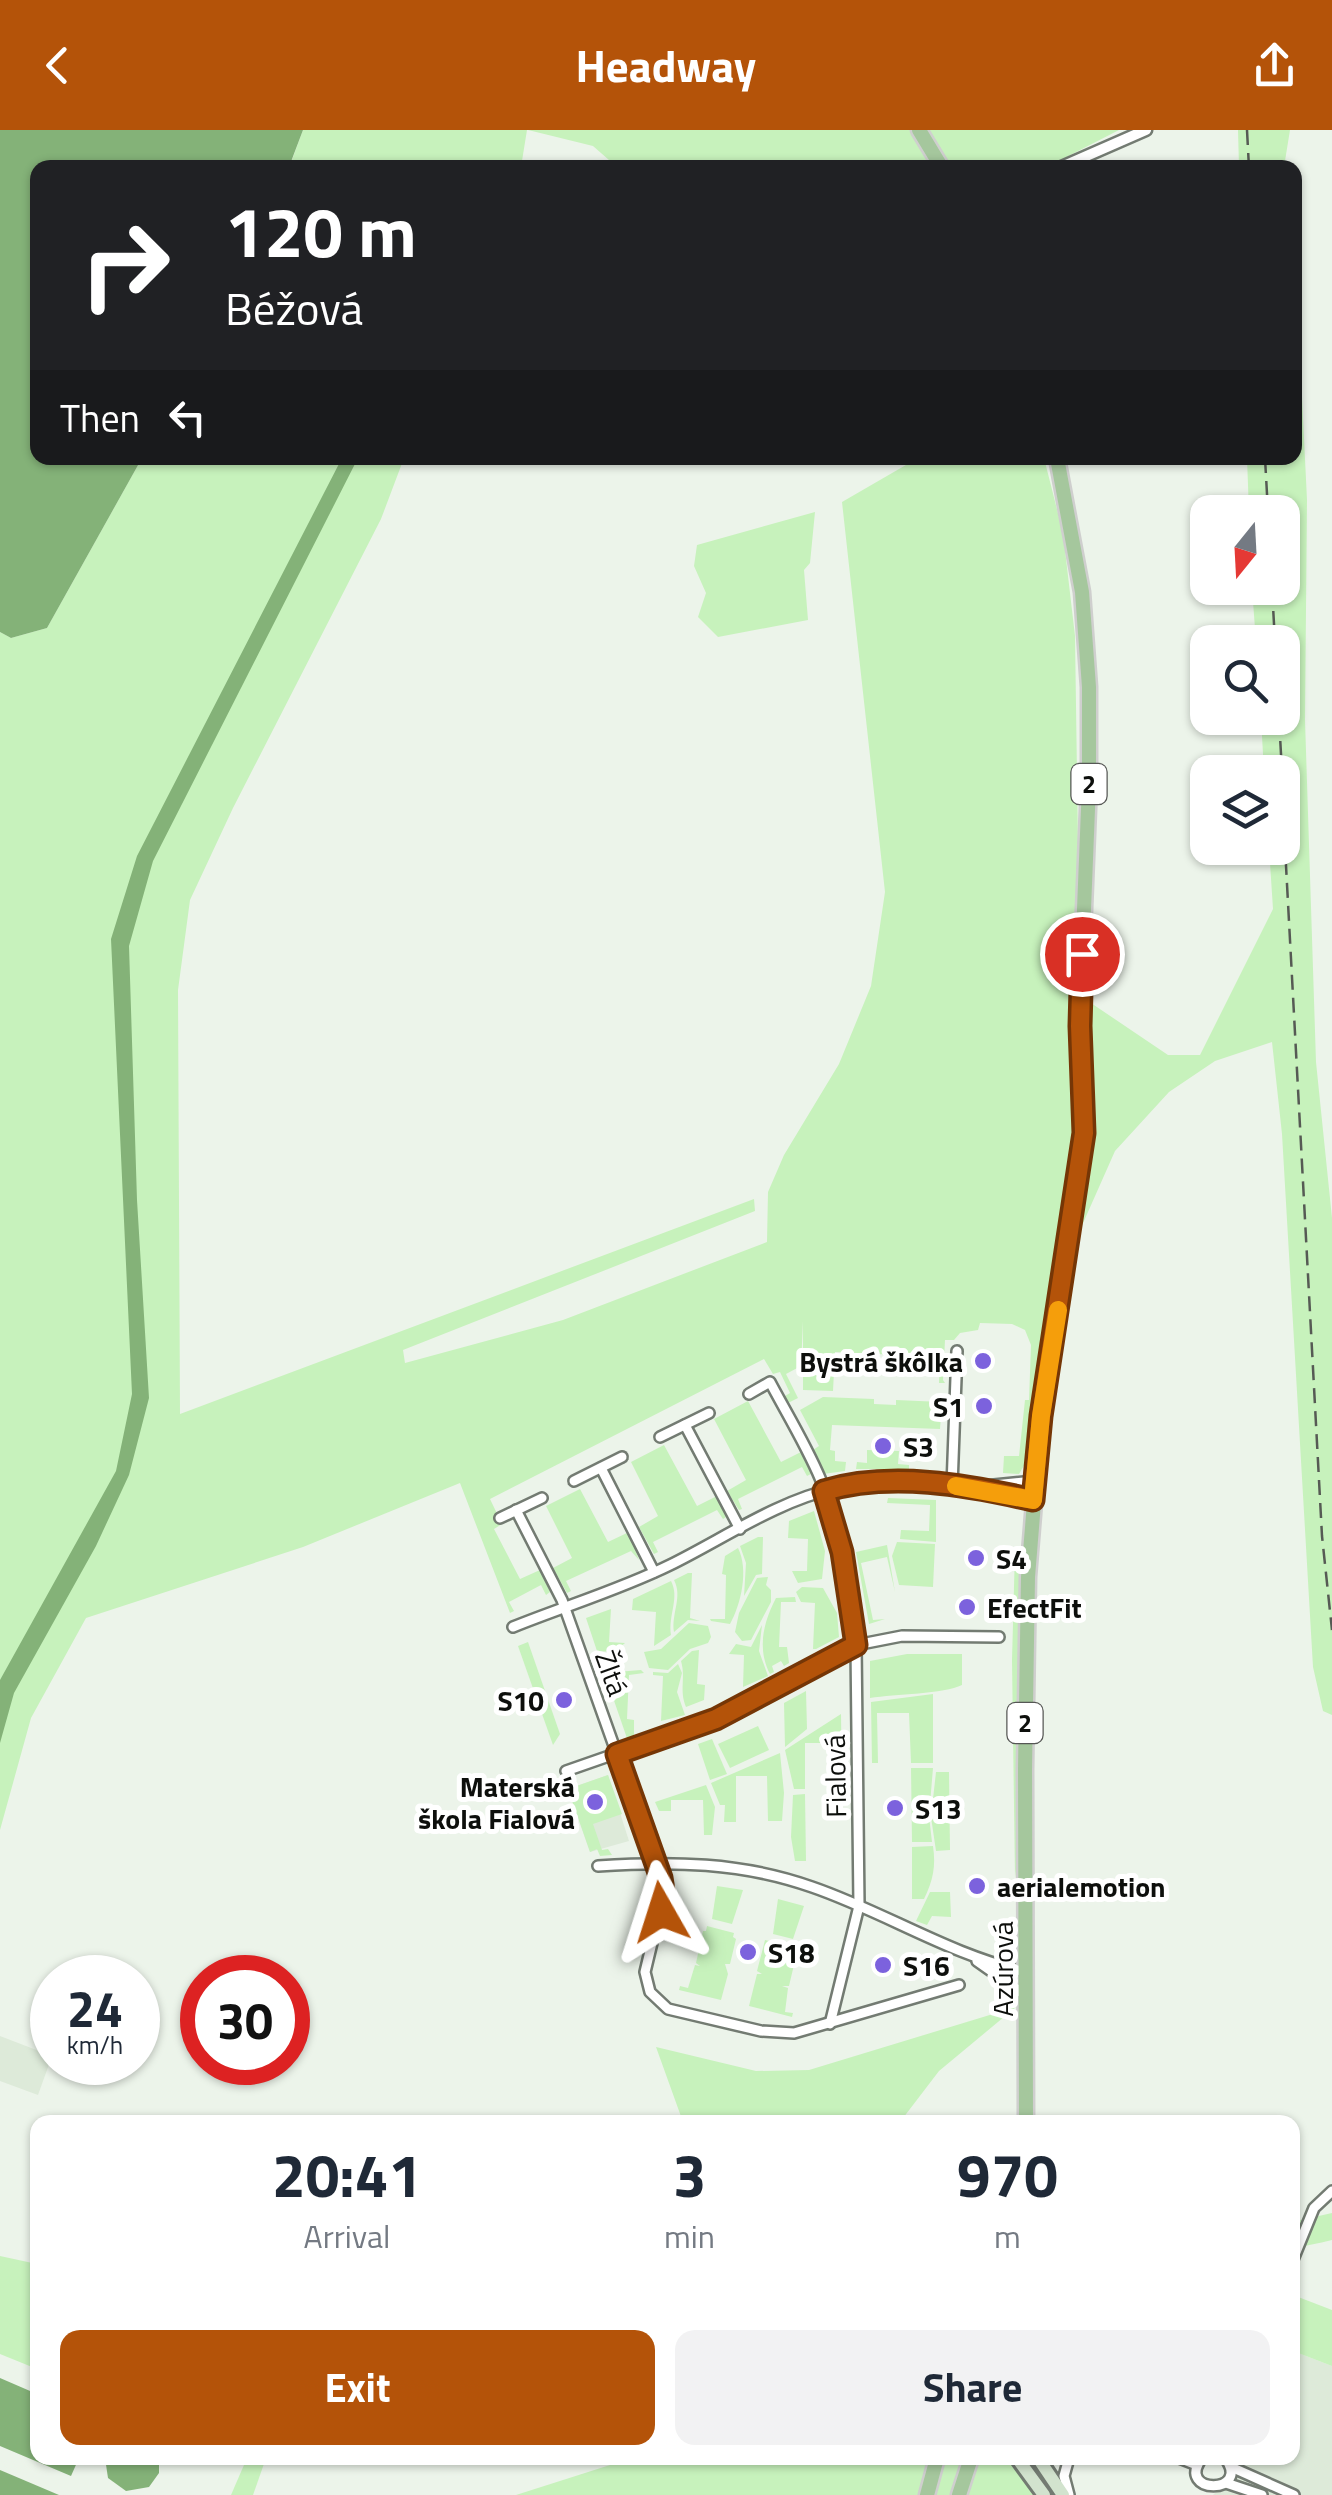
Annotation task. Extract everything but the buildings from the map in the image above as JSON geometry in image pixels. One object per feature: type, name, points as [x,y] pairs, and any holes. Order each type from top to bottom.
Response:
[{"type":"main road","points":[[919,130],[937,160]]},
{"type":"main road","name":"Azúrová","points":[[1026,2115],[1025,1706],[1034,1481],[1080,1174],[1084,1113],[1080,1009],[1089,687],[1082,592],[1058,465]]},
{"type":"main road","points":[[928,2495],[935,2465]]},
{"type":"main road","points":[[959,2495],[969,2465]]},
{"type":"main road","points":[[1022,2465],[1044,2495]]},
{"type":"main road","points":[[1043,2465],[1066,2495]]},
{"type":"street","points":[[1077,160],[1146,130]]},
{"type":"street","points":[[952,1486],[957,1350]]},
{"type":"street","points":[[749,1394],[770,1382],[824,1491],[842,1552],[856,1645]]},
{"type":"street","points":[[660,1437],[709,1413]]},
{"type":"street","points":[[684,1425],[740,1529]]},
{"type":"street","points":[[574,1482],[622,1457]]},
{"type":"street","points":[[600,1468],[654,1572]]},
{"type":"street","points":[[513,1627],[654,1572],[787,1505],[824,1491],[885,1483],[971,1487],[1034,1481]]},
{"type":"street","points":[[971,1487],[1033,1500]]},
{"type":"street","points":[[500,1518],[542,1498]]},
{"type":"street","name":"Žltá","points":[[516,1510],[564,1608],[617,1754]]},
{"type":"street","points":[[566,1771],[716,1719],[856,1645],[902,1636],[999,1637]]},
{"type":"street","name":"Fialová","points":[[830,2024],[858,1906],[856,1645]]},
{"type":"street","points":[[617,1754],[656,1863],[664,1897],[646,1972],[650,1992],[661,2006],[761,2031],[794,2033],[959,1985]]},
{"type":"street","points":[[598,1866],[656,1863],[754,1870],[812,1886],[970,1956],[1026,1972]]},
{"type":"street","points":[[970,1956],[1027,1996]]},
{"type":"street","points":[[1300,2242],[1314,2208],[1332,2191]]},
{"type":"street","points":[[1066,2495],[1067,2465]]},
{"type":"street","points":[[1199,2465],[1197,2476],[1206,2491],[1226,2484],[1262,2495]]},
{"type":"street","points":[[1226,2484],[1228,2465]]},
{"type":"street","points":[[1234,2465],[1294,2495]]},
{"type":"shaded area","points":[[0,130],[303,130],[292,160],[30,160],[30,465],[138,465],[47,628],[11,638],[0,632]]},
{"type":"shaded area","points":[[303,130],[527,130],[522,160],[292,160]]},
{"type":"shaded area","points":[[528,130],[1119,130],[1061,160],[609,160],[593,146]]},
{"type":"shaded area","points":[[1238,130],[1290,130],[1285,160],[1239,160]]},
{"type":"shaded area","points":[[1302,397],[1307,500],[1305,720],[1316,1062],[1332,1218],[1332,1715],[1323,1711],[1313,1667],[1282,1134],[1272,1042],[1215,1061],[1169,1092],[1115,1151],[1080,1230],[1092,1140],[1088,1001],[1168,1055],[1200,1055],[1273,909],[1270,865],[1300,865],[1300,755],[1263,755],[1262,735],[1300,735],[1300,625],[1255,625],[1253,605],[1300,605],[1300,495],[1248,495],[1247,465],[1302,465]]},
{"type":"shaded area","points":[[138,465],[401,465],[381,519],[190,900],[178,990],[180,1414],[754,1199],[755,1211],[403,1350],[405,1363],[563,1320],[767,1242],[768,1192],[784,1155],[839,1064],[871,986],[885,892],[842,502],[906,465],[1046,465],[1063,533],[1075,636],[1078,844],[1072,990],[1079,1133],[1026,1462],[1019,1474],[1003,1473],[1004,1456],[1019,1456],[1025,1400],[1029,1400],[1031,1345],[1025,1330],[1012,1324],[980,1323],[978,1330],[945,1340],[945,1383],[939,1383],[940,1357],[835,1352],[833,1391],[803,1390],[803,1321],[801,1366],[786,1374],[798,1398],[788,1403],[785,1396],[790,1393],[780,1372],[773,1374],[764,1359],[490,1499],[502,1524],[494,1529],[520,1579],[540,1570],[550,1592],[546,1595],[541,1585],[509,1602],[514,1611],[510,1613],[460,1483],[303,1547],[86,1618],[31,1718],[0,1830],[0,632],[11,638],[47,628]]},
{"type":"shaded area","points":[[338,465],[354,465],[153,861],[129,946],[137,1200],[149,1398],[129,1475],[96,1546],[14,1693],[0,1743],[0,1680],[116,1471],[132,1394],[111,939],[137,856]]},
{"type":"shaded area","points":[[815,512],[810,563],[804,570],[808,620],[718,637],[698,617],[706,593],[694,566],[697,545]]},
{"type":"shaded area","points":[[823,1397],[874,1399],[874,1404],[896,1405],[896,1400],[942,1402],[940,1429],[832,1425],[830,1450],[835,1451],[835,1461],[846,1462],[845,1471],[823,1474],[813,1450],[819,1446],[800,1410]]},
{"type":"shaded area","points":[[748,1401],[781,1462],[801,1452],[811,1474],[807,1476],[802,1467],[738,1499],[742,1509],[739,1510],[727,1491],[746,1480],[714,1419]]},
{"type":"shaded area","points":[[664,1445],[697,1506],[717,1496],[726,1517],[723,1519],[717,1510],[653,1542],[658,1552],[654,1554],[639,1527],[658,1516],[631,1462]]},
{"type":"shaded area","points":[[867,1450],[899,1451],[898,1464],[909,1465],[909,1469],[856,1469],[857,1462],[867,1463]]},
{"type":"shaded area","points":[[580,1489],[608,1542],[629,1532],[639,1560],[631,1551],[566,1581],[571,1591],[567,1593],[553,1568],[572,1558],[546,1506]]},
{"type":"shaded area","points":[[888,1498],[936,1500],[936,1542],[900,1539],[901,1530],[929,1531],[930,1505],[887,1503]]},
{"type":"shaded area","points":[[814,1511],[825,1551],[822,1579],[798,1583],[792,1571],[807,1571],[808,1539],[788,1538],[789,1521]]},
{"type":"shaded area","points":[[763,1537],[762,1574],[756,1575],[744,1596],[746,1563],[740,1546]]},
{"type":"shaded area","points":[[897,1542],[935,1544],[933,1587],[899,1585],[892,1556]]},
{"type":"shaded area","points":[[887,1545],[895,1592],[887,1557],[861,1563],[873,1620],[885,1619],[869,1624],[856,1552]]},
{"type":"shaded area","points":[[738,1548],[743,1576],[737,1607],[730,1624],[711,1621],[725,1619],[725,1556]]},
{"type":"shaded area","points":[[1015,1550],[1022,1563],[1020,1833],[1015,1878],[1012,1660]]},
{"type":"shaded area","points":[[692,1573],[690,1618],[700,1621],[688,1620],[674,1632],[674,1580]]},
{"type":"shaded area","points":[[768,1577],[771,1602],[751,1640],[742,1641],[735,1632],[739,1613],[757,1578]]},
{"type":"shaded area","points":[[671,1581],[671,1635],[654,1646],[656,1612],[632,1610],[633,1599]]},
{"type":"shaded area","points":[[802,1587],[823,1588],[837,1613],[839,1637],[816,1649],[815,1603],[801,1602],[796,1592]]},
{"type":"shaded area","points":[[795,1597],[796,1602],[781,1602],[779,1647],[787,1647],[789,1663],[784,1666],[781,1661],[772,1666],[774,1672],[770,1674],[763,1646],[768,1617],[776,1598]]},
{"type":"shaded area","points":[[611,1609],[609,1642],[625,1643],[614,1652],[597,1651],[586,1618]]},
{"type":"shaded area","points":[[689,1623],[708,1626],[708,1643],[690,1649],[668,1670],[649,1668],[644,1652],[661,1649]]},
{"type":"shaded area","points":[[762,1625],[759,1651],[768,1676],[743,1687],[744,1655],[729,1654],[736,1644],[751,1647]]},
{"type":"shaded area","points":[[528,1642],[560,1734],[553,1745],[518,1646]]},
{"type":"shaded area","points":[[699,1650],[697,1684],[705,1685],[704,1700],[686,1707],[681,1661]]},
{"type":"shaded area","points":[[907,1654],[962,1654],[962,1685],[870,1698],[870,1661]]},
{"type":"shaded area","points":[[608,1661],[619,1661],[616,1672],[644,1673],[629,1675],[627,1719],[634,1720],[634,1742],[629,1744],[601,1663],[608,1673]]},
{"type":"shaded area","points":[[678,1664],[682,1673],[677,1692],[685,1715],[661,1721],[663,1676],[653,1672],[668,1673]]},
{"type":"shaded area","points":[[806,1691],[807,1729],[785,1747],[784,1703]]},
{"type":"shaded area","points":[[933,1694],[933,1763],[911,1763],[909,1713],[877,1713],[878,1763],[872,1763],[871,1702]]},
{"type":"shaded area","points":[[841,1714],[842,1788],[838,1743],[805,1743],[805,1789],[794,1789],[785,1750]]},
{"type":"shaded area","points":[[758,1726],[769,1750],[730,1768],[718,1744]]},
{"type":"shaded area","points":[[712,1739],[727,1774],[710,1780],[698,1744]]},
{"type":"shaded area","points":[[780,1753],[782,1821],[768,1821],[767,1776],[736,1776],[736,1822],[724,1822],[725,1805],[720,1805],[711,1783]]},
{"type":"shaded area","points":[[911,1768],[933,1768],[929,1816],[932,1842],[912,1842]]},
{"type":"shaded area","points":[[936,1772],[949,1772],[950,1850],[936,1851],[931,1817]]},
{"type":"shaded area","name":"Materská škola Fialová","points":[[608,1775],[629,1841],[590,1852],[568,1789]]},
{"type":"shaded area","name":"Materská škola Fialová","points":[[608,1775],[622,1814],[593,1824],[602,1850],[608,1849],[612,1855],[600,1856],[597,1849],[590,1852],[568,1789]]},
{"type":"shaded area","points":[[706,1785],[715,1807],[712,1835],[704,1835],[703,1800],[671,1800],[671,1811],[659,1811],[655,1802]]},
{"type":"shaded area","points":[[805,1794],[806,1861],[795,1861],[791,1837],[793,1795]]},
{"type":"shaded area","points":[[933,1846],[934,1867],[927,1892],[924,1899],[912,1899],[912,1847]]},
{"type":"shaded area","points":[[717,1886],[743,1890],[732,1924],[712,1919]]},
{"type":"shaded area","points":[[930,1892],[950,1892],[951,1917],[932,1916],[927,1925],[916,1921]]},
{"type":"shaded area","points":[[778,1899],[804,1906],[793,1939],[773,1934]]},
{"type":"shaded area","points":[[707,1926],[734,1933],[736,1939],[730,1964],[725,1964],[728,1974],[721,2000],[679,1990],[680,1986],[688,1988],[695,1965],[700,1966],[696,1963]]},
{"type":"shaded area","points":[[765,1940],[794,1947],[797,1952],[789,1986],[782,1986],[788,1988],[785,2012],[793,2013],[792,2017],[749,2006],[757,1974],[762,1974],[757,1971]]},
{"type":"shaded area","points":[[1016,2007],[939,2071],[905,2115],[680,2115],[656,2047],[756,2071],[809,2070]]},
{"type":"shaded area","points":[[0,2036],[30,2048],[30,2085],[42,2085],[38,2095],[0,2081]]},
{"type":"shaded area","points":[[1332,2213],[1332,2240],[1300,2248],[1300,2220]]},
{"type":"shaded area","points":[[0,2256],[30,2262],[30,2366],[0,2354]]},
{"type":"shaded area","points":[[1300,2298],[1332,2310],[1332,2366],[1300,2354]]},
{"type":"shaded area","points":[[1300,2354],[1332,2366],[1332,2495],[1213,2495],[1233,2476],[1231,2465],[1300,2465]]},
{"type":"shaded area","points":[[0,2378],[30,2391],[30,2459],[0,2446]]},
{"type":"shaded area","points":[[45,2465],[76,2465],[71,2476]]},
{"type":"shaded area","points":[[106,2465],[159,2465],[159,2473],[149,2487],[126,2491],[108,2478]]},
{"type":"shaded area","points":[[244,2465],[264,2465],[253,2495],[231,2495]]},
{"type":"shaded area","points":[[610,2465],[929,2465],[920,2495],[516,2495]]},
{"type":"shaded area","points":[[941,2465],[961,2465],[952,2495],[933,2495]]},
{"type":"shaded area","points":[[1015,2465],[1038,2495],[964,2495],[972,2468]]},
{"type":"shaded area","points":[[0,2470],[59,2495],[0,2495]]},
{"type":"railway","points":[[1247,130],[1249,160]]},
{"type":"railway","points":[[1265,465],[1267,495]]},
{"type":"railway","points":[[1273,605],[1274,625]]},
{"type":"railway","points":[[1280,735],[1281,755]]},
{"type":"railway","points":[[1286,865],[1322,1536],[1332,1630]]},
{"type":"slow traffic","points":[[956,1486],[1033,1500],[1041,1416],[1058,1310]]},
{"type":"place","name":"Bystrá škôlka","points":[[983,1361]]},
{"type":"place","name":"S1","points":[[984,1406]]},
{"type":"place","name":"S3","points":[[883,1446]]},
{"type":"place","name":"S4","points":[[976,1558]]},
{"type":"place","name":"EfectFit","points":[[967,1607]]},
{"type":"place","name":"S10","points":[[564,1700]]},
{"type":"place","name":"Materská škola Fialová","points":[[595,1802]]},
{"type":"place","name":"S13","points":[[895,1808]]},
{"type":"place","name":"aerialemotion","points":[[977,1886]]},
{"type":"place","name":"S18","points":[[748,1952]]},
{"type":"place","name":"S16","points":[[883,1965]]},
{"type":"route","points":[[661,1912],[661,1878],[617,1754],[716,1719],[856,1645],[842,1552],[824,1491],[885,1483],[913,1484],[971,1487],[1033,1500],[1041,1416],[1084,1133],[1082,954]]}]
